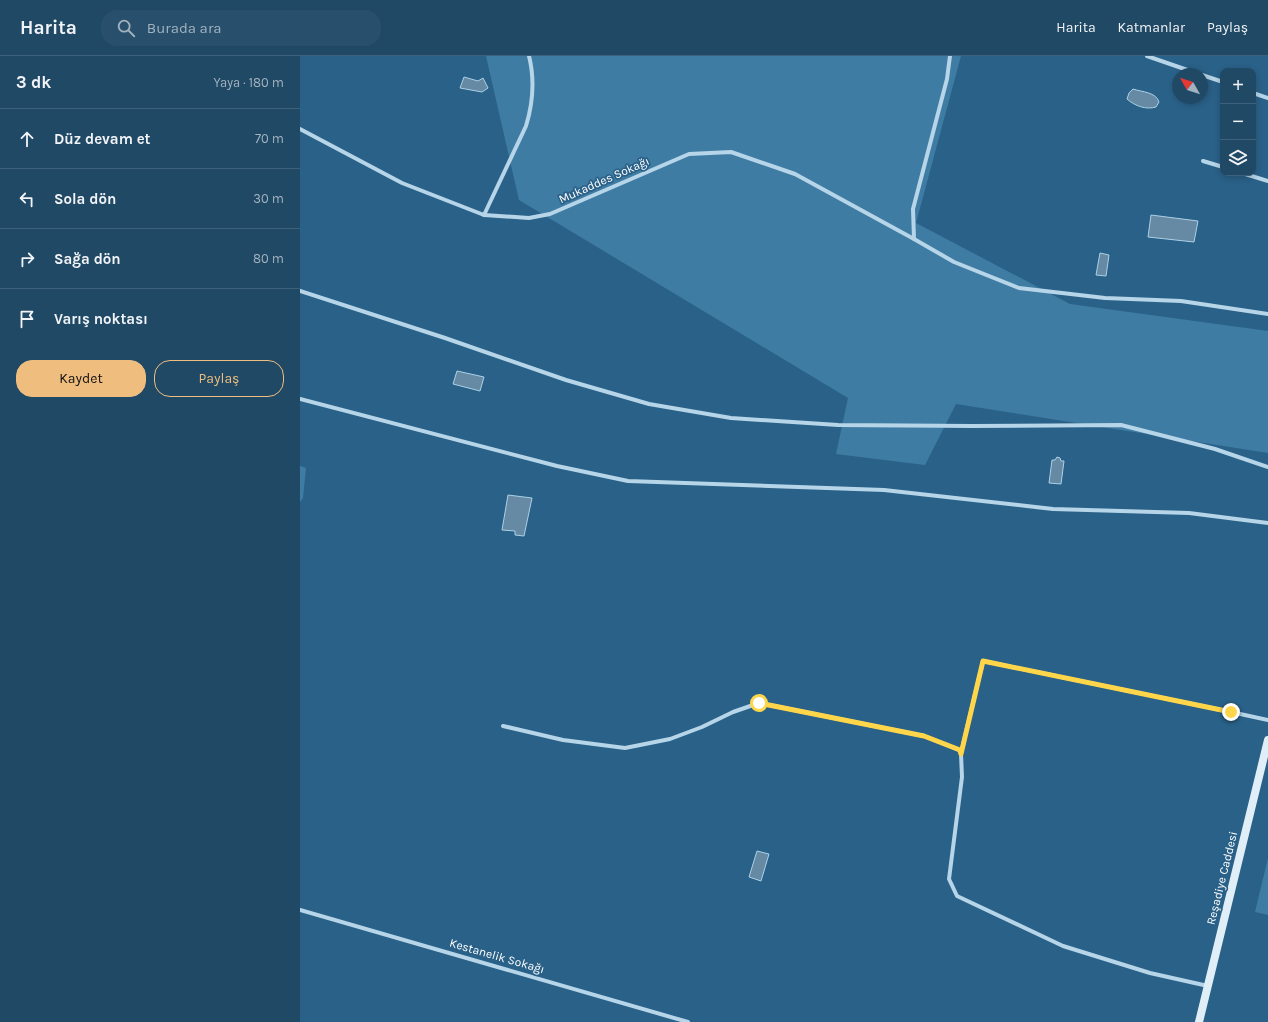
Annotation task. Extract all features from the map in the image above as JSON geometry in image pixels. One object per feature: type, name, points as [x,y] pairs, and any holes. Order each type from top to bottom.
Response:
[{"type":"street","points":[[484,215],[526,126],[530,113],[533,86],[529,56]]},
{"type":"street","points":[[914,239],[913,208],[947,79],[950,56]]},
{"type":"street","points":[[1147,56],[1182,68]]},
{"type":"street","points":[[1208,77],[1220,81]]},
{"type":"street","points":[[1256,94],[1268,98]]},
{"type":"street","name":"Mukaddes Sokağı","points":[[300,128],[402,183],[484,215],[529,218],[550,214],[689,154],[731,152],[795,174],[954,262],[1019,288],[1105,298],[1181,301],[1268,314]]},
{"type":"street","points":[[1203,161],[1220,166]]},
{"type":"street","points":[[1252,176],[1268,181]]},
{"type":"street","points":[[300,292],[445,338],[566,380],[649,404],[731,418],[838,425],[1122,425],[1214,449],[1268,468]]},
{"type":"street","points":[[300,399],[556,466],[628,482],[884,490],[1053,509],[1189,513],[1268,523]]},
{"type":"street","points":[[1208,986],[1150,973],[1063,946],[957,896],[949,879],[962,777],[961,754],[983,661],[1268,720]]},
{"type":"street","points":[[503,726],[563,740],[626,748],[670,739],[702,727],[733,712],[759,703],[924,736],[960,750],[961,754]]},
{"type":"street","name":"Reşadiye Caddesi","points":[[1199,1022],[1268,740]]},
{"type":"street","name":"Kestanelik Sokağı","points":[[300,910],[688,1022]]},
{"type":"shaded area","points":[[486,56],[961,56],[916,223],[1070,304],[1268,331],[1268,453],[956,404],[925,465],[836,454],[848,398],[519,200]]},
{"type":"shaded area","points":[[464,77],[478,81],[483,78],[488,88],[482,92],[460,88]]},
{"type":"shaded area","points":[[1133,89],[1155,96],[1159,102],[1156,107],[1145,108],[1127,99],[1129,93]]},
{"type":"shaded area","points":[[1151,215],[1198,221],[1194,242],[1148,237]]},
{"type":"shaded area","points":[[1100,253],[1109,255],[1106,276],[1096,275]]},
{"type":"shaded area","points":[[457,371],[484,377],[480,391],[453,384]]},
{"type":"shaded area","points":[[1057,457],[1060,458],[1061,461],[1064,461],[1061,484],[1049,483],[1052,460],[1055,460]]},
{"type":"shaded area","points":[[300,466],[306,468],[303,498],[300,502]]},
{"type":"shaded area","points":[[508,495],[532,498],[524,536],[515,535],[515,531],[502,530]]},
{"type":"shaded area","points":[[757,851],[769,854],[761,881],[749,877]]},
{"type":"shaded area","points":[[1268,858],[1268,915],[1255,912]]},
{"type":"route","points":[[759,703],[924,736],[960,750],[961,754],[983,661],[1231,712]]}]
